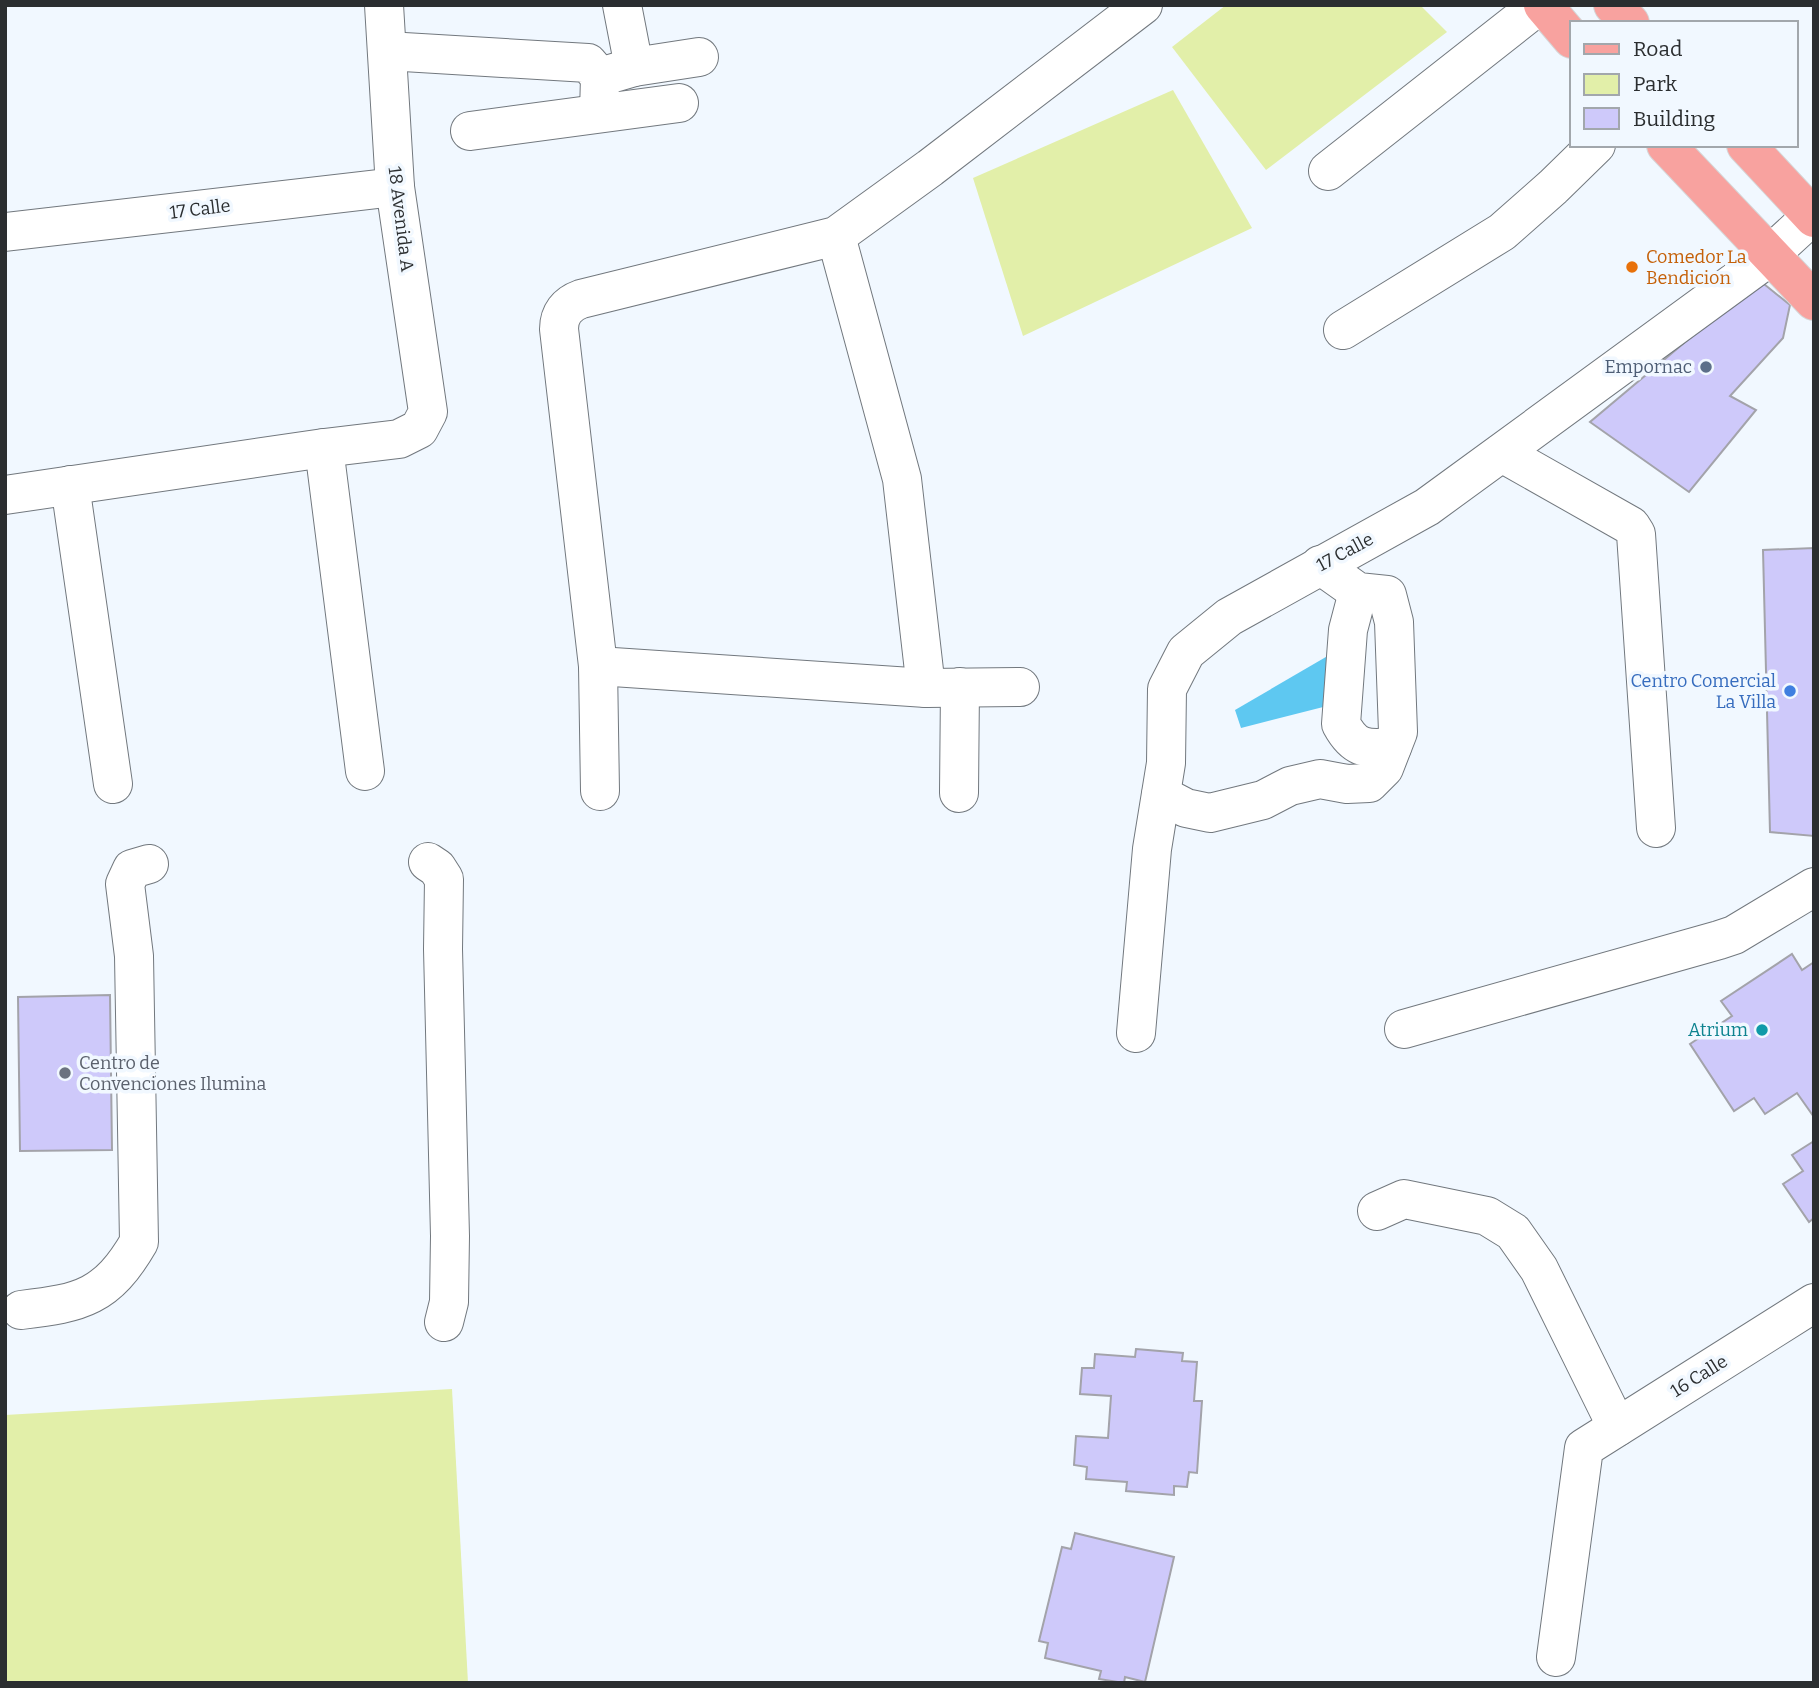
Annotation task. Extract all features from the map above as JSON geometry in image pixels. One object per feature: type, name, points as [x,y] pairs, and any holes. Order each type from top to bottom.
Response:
[{"type":"main road","points":[[1541,5],[1570,37]]},
{"type":"main road","points":[[1613,5],[1628,21]]},
{"type":"main road","points":[[1668,147],[1814,301]]},
{"type":"main road","points":[[1748,147],[1813,217]]},
{"type":"street","name":"18 Avenida A","points":[[324,448],[399,439],[419,429],[428,412],[395,187],[384,5]]},
{"type":"street","points":[[611,86],[622,5]]},
{"type":"street","points":[[600,792],[598,666],[559,329],[563,312],[581,299],[836,236],[930,168],[1143,5]]},
{"type":"street","points":[[1328,171],[1541,5]]},
{"type":"street","points":[[387,51],[588,63],[611,86],[679,103]]},
{"type":"street","points":[[470,131],[699,57]]},
{"type":"street","points":[[1343,330],[1502,232],[1594,147]]},
{"type":"street","name":"17 Calle","points":[[5,232],[395,187]]},
{"type":"street","name":"17 Calle","points":[[1136,1033],[1152,849],[1167,763],[1167,689],[1186,652],[1228,617],[1427,507],[1771,255],[1813,217]]},
{"type":"street","points":[[836,236],[902,479],[943,688],[959,793]]},
{"type":"street","points":[[5,495],[324,448],[365,771]]},
{"type":"street","points":[[1502,453],[1631,526],[1636,534],[1656,828]]},
{"type":"street","points":[[70,485],[113,784]]},
{"type":"street","points":[[1161,795],[1186,808],[1210,813],[1263,800],[1290,786],[1320,779],[1347,784],[1369,783],[1384,768],[1398,732],[1399,708],[1394,622],[1387,595],[1358,592],[1320,565]]},
{"type":"street","points":[[1358,592],[1348,630],[1341,724],[1348,737],[1358,746],[1378,749],[1392,747]]},
{"type":"street","points":[[598,666],[943,688],[1020,687]]},
{"type":"street","points":[[428,862],[437,868],[444,879],[443,949],[450,1236],[449,1301],[444,1322]]},
{"type":"street","points":[[21,1310],[79,1300],[108,1285],[125,1267],[139,1242],[134,956],[125,884],[132,869],[149,864]]},
{"type":"street","points":[[1404,1029],[1719,940],[1814,887]]},
{"type":"street","points":[[1377,1212],[1404,1199],[1487,1216],[1513,1232],[1539,1269],[1617,1427]]},
{"type":"street","name":"16 Calle","points":[[1556,1657],[1584,1448],[1814,1303]]},
{"type":"green space","points":[[1226,5],[1420,5],[1447,32],[1266,170],[1172,47]]},
{"type":"green space","points":[[1173,90],[1252,228],[1023,336],[973,178]]},
{"type":"green space","points":[[452,1389],[468,1683],[5,1683],[5,1415]]},
{"type":"water","points":[[1331,654],[1335,704],[1241,728],[1235,710]]},
{"type":"building","name":"Empornac","points":[[1759,280],[1790,305],[1783,338],[1730,396],[1756,410],[1689,492],[1590,422]]},
{"type":"building","name":"Centro Comercial La Villa","points":[[1814,548],[1814,836],[1770,832],[1763,550]]},
{"type":"building","name":"Atrium","points":[[1792,954],[1802,970],[1814,962],[1814,1117],[1797,1093],[1765,1114],[1754,1098],[1734,1111],[1690,1044],[1732,1016],[1721,1001]]},
{"type":"building","name":"Centro de Convenciones Ilumina","points":[[110,995],[112,1150],[20,1151],[18,997]]},
{"type":"building","points":[[1814,1141],[1814,1218],[1809,1222],[1783,1184],[1803,1171],[1792,1155]]},
{"type":"building","points":[[1136,1349],[1183,1353],[1182,1361],[1197,1362],[1194,1401],[1202,1401],[1197,1473],[1189,1472],[1187,1487],[1174,1486],[1174,1495],[1126,1491],[1127,1482],[1086,1479],[1087,1467],[1074,1465],[1076,1436],[1108,1438],[1111,1396],[1080,1394],[1082,1368],[1094,1368],[1095,1354],[1135,1357]]},
{"type":"building","points":[[1075,1533],[1174,1557],[1145,1682],[1125,1677],[1124,1683],[1099,1679],[1101,1671],[1045,1658],[1048,1643],[1039,1641],[1062,1547],[1071,1549]]},
{"type":"place","name":"Comedor La Bendicion","points":[[1632,267]]},
{"type":"place","name":"Empornac","points":[[1706,367]]},
{"type":"place","name":"Centro Comercial La Villa","points":[[1790,691]]},
{"type":"place","name":"Atrium","points":[[1762,1030]]},
{"type":"place","name":"Centro de Convenciones Ilumina","points":[[65,1073]]}]
